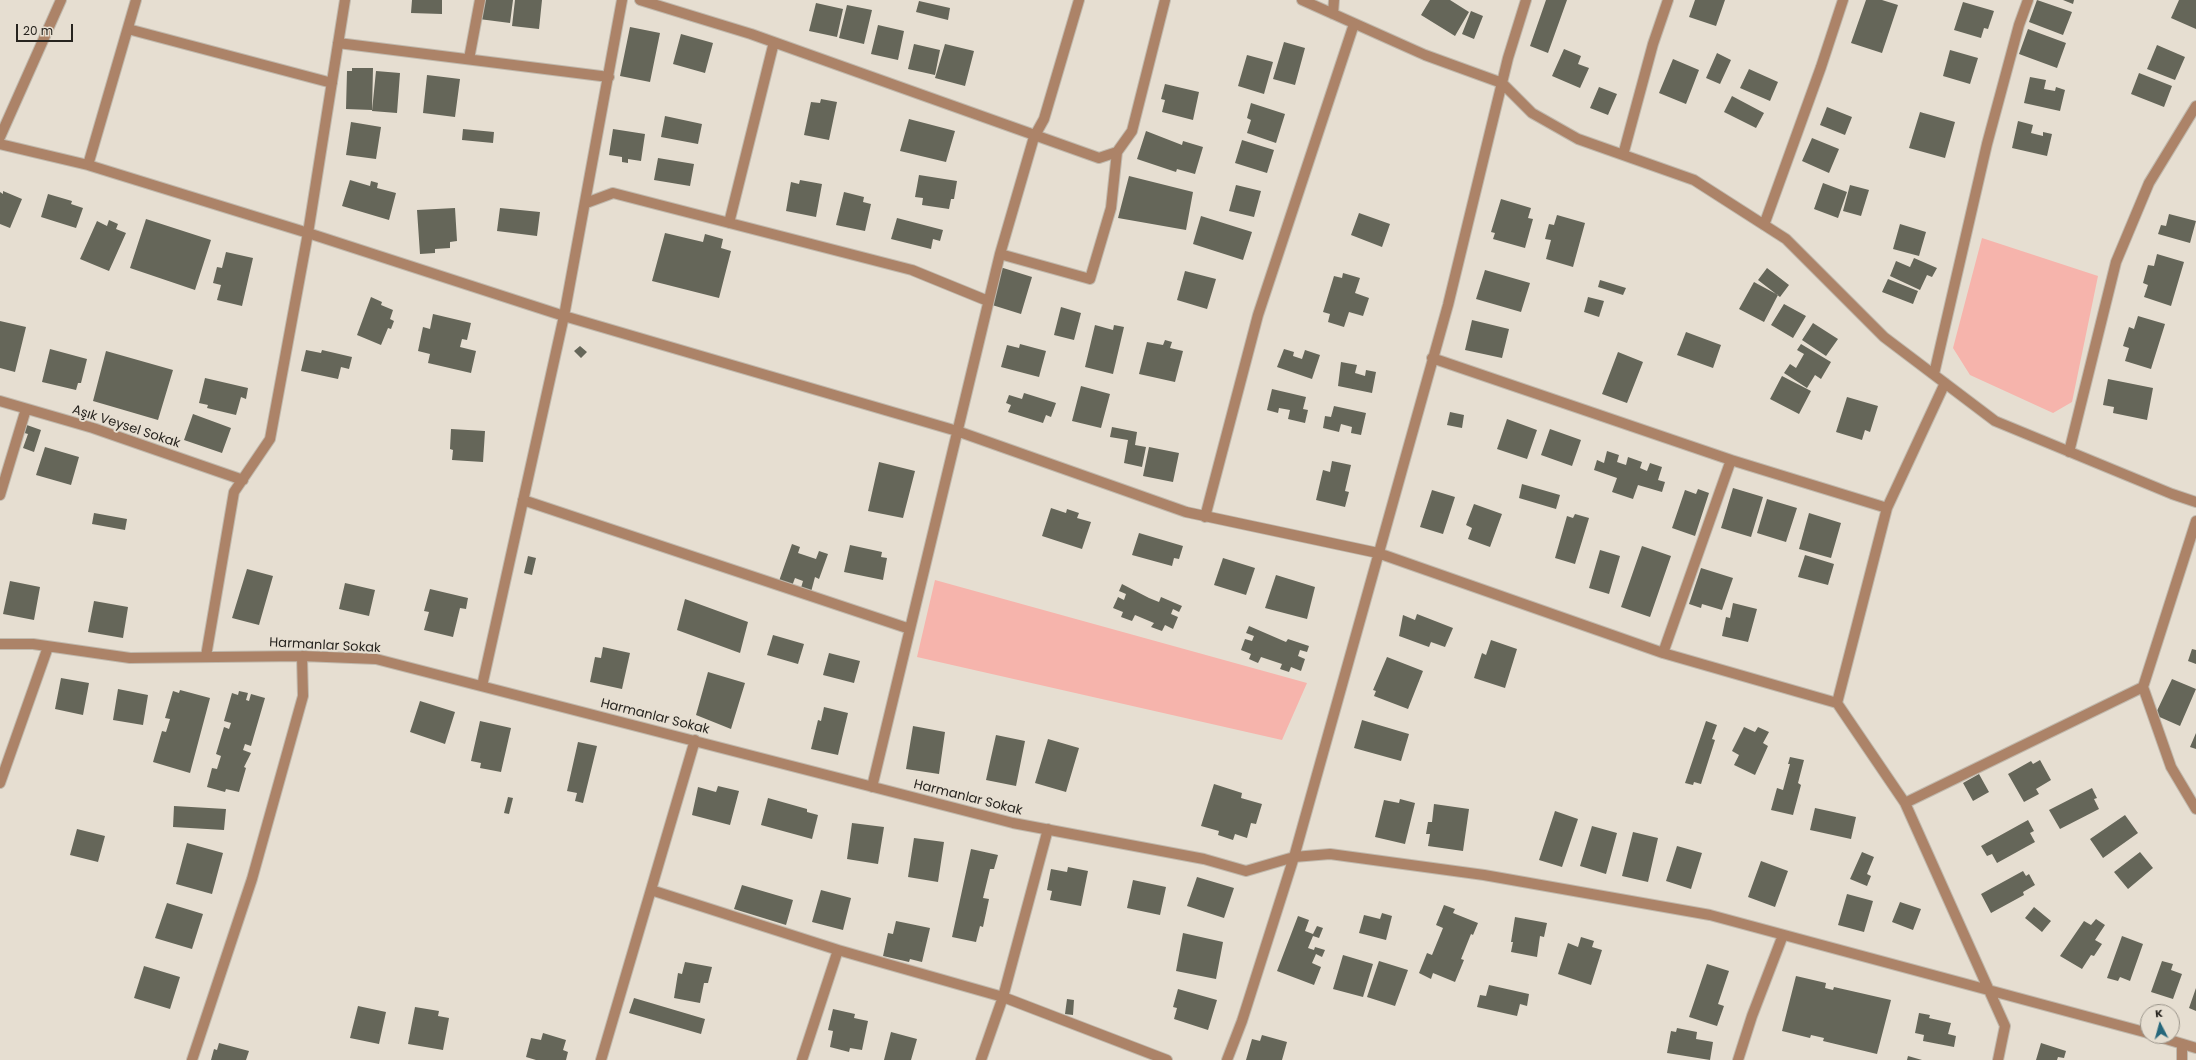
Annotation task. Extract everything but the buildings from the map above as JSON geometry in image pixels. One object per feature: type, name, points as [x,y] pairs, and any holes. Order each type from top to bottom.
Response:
[{"type":"street","points":[[0,137],[61,0]]},
{"type":"street","points":[[88,165],[136,0]]},
{"type":"street","points":[[206,656],[234,492],[270,439],[308,233],[345,0]]},
{"type":"street","points":[[469,59],[480,0]]},
{"type":"street","points":[[482,686],[564,316],[586,203],[622,0]]},
{"type":"street","points":[[640,0],[774,42],[1034,137],[1099,158],[1117,152]]},
{"type":"street","points":[[872,787],[1000,254],[1034,137],[1044,119],[1079,0]]},
{"type":"street","points":[[1000,254],[1090,280],[1111,208],[1117,152],[1132,131],[1165,0]]},
{"type":"street","points":[[1302,0],[1425,55],[1502,83],[1532,113],[1578,139],[1694,180],[1786,239],[1884,337],[1995,421],[2172,494],[2196,502]]},
{"type":"street","points":[[1333,14],[1334,0]]},
{"type":"street","points":[[1227,1060],[1242,1021],[1294,857],[1432,358],[1502,83],[1526,0]]},
{"type":"street","points":[[1623,155],[1653,44],[1668,0]]},
{"type":"street","points":[[1764,225],[1821,67],[1843,0]]},
{"type":"street","points":[[1934,374],[1987,144],[2019,25],[2028,0]]},
{"type":"street","points":[[1205,517],[1258,315],[1354,24]]},
{"type":"street","points":[[128,29],[332,83]]},
{"type":"street","points":[[729,223],[774,42]]},
{"type":"street","points":[[338,43],[609,77]]},
{"type":"street","points":[[2069,452],[2116,262],[2149,183],[2196,106]]},
{"type":"street","points":[[0,144],[88,165],[308,233],[564,316],[957,431],[1186,512],[1378,553],[1663,653],[1837,703],[1905,803],[1987,989],[2005,1026],[1998,1060]]},
{"type":"street","points":[[586,203],[613,193],[912,270],[988,301]]},
{"type":"street","points":[[1432,358],[1731,460],[1887,508]]},
{"type":"street","points":[[1837,703],[1887,508],[1944,383]]},
{"type":"street","name":"Aşık Veysel Sokak","points":[[0,401],[93,428],[243,480]]},
{"type":"street","points":[[0,495],[26,409]]},
{"type":"street","points":[[1663,653],[1731,460]]},
{"type":"street","points":[[523,500],[910,629]]},
{"type":"street","points":[[2196,520],[2143,688],[2171,767],[2196,809]]},
{"type":"street","name":"Harmanlar Sokak","points":[[0,644],[48,646],[130,658],[302,656],[376,659],[695,740],[1012,823],[1204,859],[1246,870],[1294,857],[1330,854],[1484,875],[1710,915],[2140,1031]]},
{"type":"street","points":[[0,783],[48,646]]},
{"type":"street","points":[[192,1060],[252,879],[303,696],[302,656]]},
{"type":"street","points":[[1905,803],[2143,688]]},
{"type":"street","points":[[601,1060],[695,740]]},
{"type":"street","points":[[981,1060],[1003,997],[1048,830]]},
{"type":"street","points":[[651,890],[838,950],[1003,997],[1167,1060]]},
{"type":"street","points":[[1738,1060],[1752,1016],[1783,934]]},
{"type":"street","points":[[802,1060],[838,950]]},
{"type":"street","points":[[2182,1060],[2182,1044],[2196,1048]]},
{"type":"shaded area","points":[[1982,238],[2098,276],[2072,402],[2053,413],[1970,375],[1953,348]]},
{"type":"shaded area","points":[[935,580],[1307,683],[1282,740],[917,657]]}]
